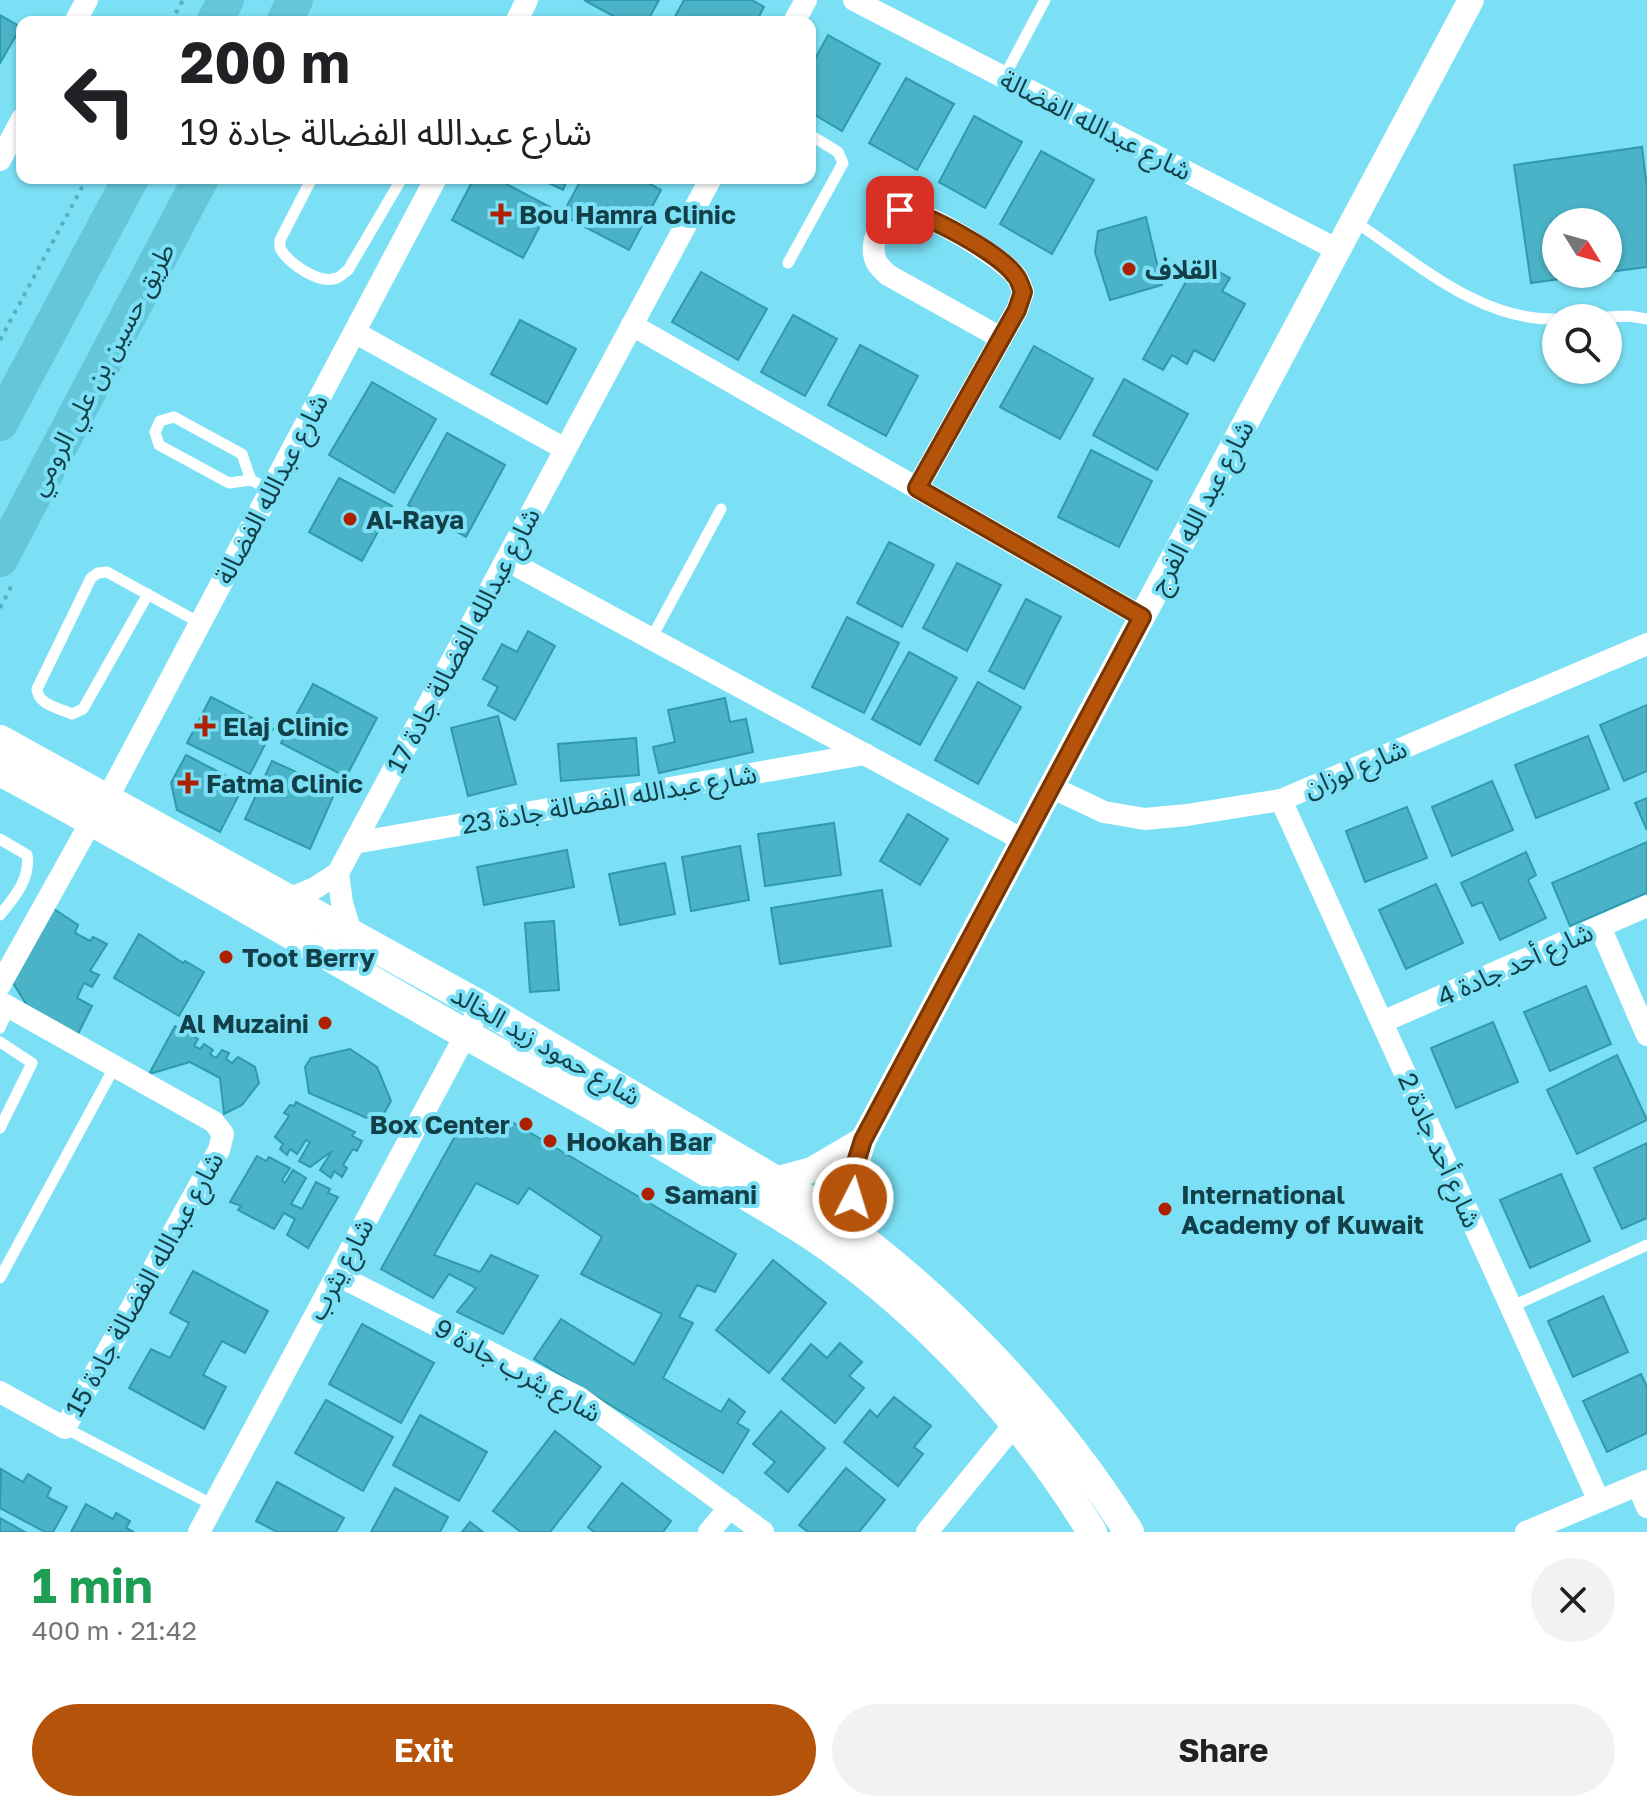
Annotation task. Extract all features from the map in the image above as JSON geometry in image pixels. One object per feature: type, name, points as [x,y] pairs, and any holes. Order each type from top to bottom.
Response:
[{"type":"highway","points":[[0,423],[128,184]]},
{"type":"highway","name":"طريق حسين بن علي الرومي","points":[[0,559],[198,184]]},
{"type":"main road","name":"شارع حمود زيد الخالد","points":[[0,740],[99,810],[466,1035],[630,1125],[835,1251],[952,1353],[1068,1492],[1092,1532]]},
{"type":"main road","name":"شارع حمود زيد الخالد","points":[[0,771],[99,810],[289,899],[481,1006],[774,1180],[862,1237],[935,1301],[1032,1400],[1098,1482],[1129,1532]]},
{"type":"street","name":"شارع عبدالله الفضالة","points":[[854,0],[1338,250]]},
{"type":"street","name":"شارع عبد الله الفرج","points":[[862,1237],[853,1198],[857,1159],[863,1140],[1471,0]]},
{"type":"street","points":[[0,160],[16,130]]},
{"type":"street","name":"شارع عبدالله الفضالة","points":[[0,985],[32,899],[99,810],[200,623],[260,485],[356,333],[433,184]]},
{"type":"street","name":"شارع عبدالله الفضالة جادة 17","points":[[338,873],[708,184]]},
{"type":"street","points":[[917,488],[1017,310],[1023,292],[1015,275],[989,252],[917,212],[900,210],[886,219],[876,233],[873,249],[876,262],[888,275],[1001,338]]},
{"type":"street","points":[[632,325],[1142,617]]},
{"type":"street","points":[[356,333],[565,449]]},
{"type":"street","points":[[506,560],[1023,840]]},
{"type":"street","name":"شارع لوزان","points":[[1051,787],[1104,812],[1145,819],[1281,800],[1647,644]]},
{"type":"street","name":"شارع عبدالله الفضالة جادة 23","points":[[354,843],[865,754]]},
{"type":"street","name":"شارع أحد جادة 2","points":[[1281,800],[1599,1501]]},
{"type":"street","points":[[289,899],[315,888],[338,873],[342,903],[351,933]]},
{"type":"street","name":"شارع أحد جادة 4","points":[[1382,1022],[1647,906]]},
{"type":"street","points":[[1600,927],[1647,1035]]},
{"type":"street","name":"شارع يثرب","points":[[199,1532],[481,1006]]},
{"type":"street","name":"شارع عبدالله الفضالة جادة 15","points":[[0,1392],[65,1428],[222,1142],[223,1134],[214,1122],[116,1066],[3,1013]]},
{"type":"street","points":[[774,1180],[812,1170],[863,1140]]},
{"type":"street","name":"شارع يثرب جادة 9","points":[[337,1275],[578,1397],[763,1532]]},
{"type":"street","points":[[927,1532],[1014,1425]]},
{"type":"street","points":[[1526,1532],[1642,1483],[1647,1507]]},
{"type":"street","points":[[709,1532],[730,1507]]},
{"type":"lane","points":[[1004,77],[1045,0]]},
{"type":"lane","points":[[788,263],[843,163],[838,152],[816,139]]},
{"type":"lane","points":[[309,184],[280,240],[280,248],[301,271],[327,280],[338,278],[348,270],[398,184]]},
{"type":"lane","points":[[1354,220],[1484,306],[1523,318],[1542,319]]},
{"type":"lane","points":[[1622,317],[1647,319]]},
{"type":"lane","points":[[174,417],[242,454],[260,485],[229,483],[159,445],[155,432],[160,421],[174,417]]},
{"type":"lane","points":[[651,639],[721,509]]},
{"type":"lane","points":[[148,594],[83,709],[72,714],[37,696],[37,689],[91,578],[98,573],[107,572],[148,594],[200,623]]},
{"type":"lane","points":[[0,839],[27,855],[32,899],[0,915]]},
{"type":"lane","points":[[0,1042],[30,1060],[32,1067],[0,1128]]},
{"type":"lane","points":[[0,1278],[116,1066]]},
{"type":"lane","points":[[1511,1307],[1647,1245]]},
{"type":"lane","points":[[65,1428],[213,1505]]},
{"type":"path","points":[[0,340],[84,184]]},
{"type":"building","points":[[584,0],[659,0],[650,16],[613,16]]},
{"type":"building","points":[[684,0],[752,0],[764,7],[759,16],[675,16]]},
{"type":"building","points":[[0,15],[16,24],[16,36],[0,63]]},
{"type":"building","points":[[828,35],[880,64],[842,131],[816,116],[816,57]]},
{"type":"building","points":[[906,78],[954,104],[917,170],[869,143]]},
{"type":"building","points":[[974,116],[1022,142],[985,208],[939,182]]},
{"type":"building","points":[[1642,147],[1647,188],[1647,267],[1622,270],[1622,208],[1542,208],[1542,281],[1531,283],[1514,165]]},
{"type":"building","points":[[1041,151],[1094,180],[1052,254],[1000,224]]},
{"type":"building","name":"Bou Hamra Clinic","points":[[471,184],[506,184],[550,207],[523,258],[452,220]]},
{"type":"building","points":[[550,184],[566,184],[563,190]]},
{"type":"building","points":[[579,184],[650,184],[661,190],[629,250],[562,215]]},
{"type":"building","name":"القلاف","points":[[1146,217],[1162,285],[1110,300],[1095,252],[1098,231]]},
{"type":"building","points":[[1198,260],[1230,278],[1222,291],[1245,304],[1214,361],[1194,350],[1187,364],[1172,355],[1163,370],[1143,359]]},
{"type":"building","points":[[701,272],[767,309],[738,360],[672,322]]},
{"type":"building","points":[[793,315],[837,339],[805,396],[761,372]]},
{"type":"building","points":[[520,320],[576,349],[547,404],[491,374]]},
{"type":"building","points":[[860,345],[918,376],[886,436],[828,405]]},
{"type":"building","points":[[1034,346],[1093,379],[1060,439],[1000,407]]},
{"type":"building","points":[[1124,379],[1188,414],[1157,470],[1093,435]]},
{"type":"building","points":[[372,382],[436,419],[394,493],[329,455]]},
{"type":"building","points":[[447,433],[505,465],[466,537],[408,505]]},
{"type":"building","points":[[1091,450],[1152,481],[1119,547],[1058,517]]},
{"type":"building","name":"Al-Raya","points":[[339,478],[392,506],[362,561],[309,532]]},
{"type":"building","points":[[889,542],[934,565],[902,627],[857,603]]},
{"type":"building","points":[[957,563],[1001,585],[967,651],[923,628]]},
{"type":"building","points":[[1026,599],[1061,617],[1024,689],[989,671]]},
{"type":"building","points":[[847,617],[899,643],[864,713],[812,687]]},
{"type":"building","points":[[528,631],[555,646],[515,720],[488,705],[498,687],[483,679],[502,644],[517,652]]},
{"type":"building","points":[[909,652],[957,678],[920,745],[872,719]]},
{"type":"building","points":[[978,682],[1021,707],[978,784],[935,760]]},
{"type":"building","points":[[313,684],[377,718],[346,777],[281,743]]},
{"type":"building","points":[[211,697],[273,729],[250,774],[187,743]]},
{"type":"building","points":[[725,698],[730,722],[746,719],[753,752],[659,773],[653,747],[675,742],[668,710]]},
{"type":"building","points":[[1647,705],[1647,771],[1624,781],[1600,725]]},
{"type":"building","points":[[498,716],[516,784],[468,796],[451,728]]},
{"type":"building","points":[[1588,736],[1609,789],[1536,818],[1515,765]]},
{"type":"building","points":[[636,738],[639,775],[561,781],[558,744]]},
{"type":"building","points":[[186,755],[244,785],[220,832],[177,810],[171,783]]},
{"type":"building","points":[[272,761],[336,790],[310,849],[245,819]]},
{"type":"building","points":[[1492,781],[1513,830],[1452,856],[1432,807]]},
{"type":"building","points":[[1647,798],[1647,830],[1635,803]]},
{"type":"building","points":[[1407,807],[1427,858],[1365,882],[1346,831]]},
{"type":"building","points":[[908,814],[948,839],[920,885],[880,861]]},
{"type":"building","points":[[834,823],[841,875],[765,886],[758,834]]},
{"type":"building","points":[[1647,842],[1647,893],[1570,926],[1552,883]]},
{"type":"building","points":[[740,846],[749,900],[691,911],[682,857]]},
{"type":"building","points":[[567,850],[574,887],[484,905],[477,867]]},
{"type":"building","points":[[1526,852],[1536,875],[1528,880],[1546,918],[1500,940],[1482,902],[1472,906],[1461,883]]},
{"type":"building","points":[[665,863],[675,914],[620,925],[609,874]]},
{"type":"building","points":[[1436,884],[1463,943],[1406,969],[1379,910]]},
{"type":"building","points":[[882,890],[891,946],[780,964],[771,908]]},
{"type":"building","points":[[51,907],[78,925],[75,933],[90,941],[93,937],[107,944],[90,971],[99,975],[92,987],[84,983],[77,998],[92,1006],[78,1034],[31,1012],[13,983]]},
{"type":"building","points":[[554,921],[559,990],[530,992],[525,923]]},
{"type":"building","points":[[139,934],[183,963],[185,961],[204,972],[179,1016],[114,978]]},
{"type":"building","points":[[1586,986],[1611,1044],[1550,1071],[1524,1012]]},
{"type":"building","points":[[1493,1022],[1518,1082],[1456,1108],[1431,1048]]},
{"type":"building","points":[[175,1026],[198,1039],[194,1046],[200,1049],[204,1044],[213,1050],[210,1054],[216,1058],[222,1050],[229,1053],[226,1059],[232,1063],[238,1057],[255,1067],[259,1083],[242,1105],[224,1114],[220,1078],[190,1062],[149,1074]]},
{"type":"building","points":[[350,1049],[377,1067],[391,1101],[383,1115],[367,1118],[309,1093],[305,1067],[311,1058]]},
{"type":"building","points":[[1617,1055],[1647,1120],[1577,1154],[1547,1090]]},
{"type":"building","points":[[296,1102],[355,1132],[352,1136],[362,1141],[343,1165],[347,1168],[342,1177],[334,1171],[331,1178],[320,1170],[332,1151],[310,1167],[299,1161],[310,1142],[306,1140],[297,1154],[290,1149],[287,1155],[280,1149],[283,1144],[275,1137],[289,1116],[284,1113]]},
{"type":"building","points":[[512,1122],[736,1254],[715,1292],[697,1285],[679,1317],[693,1323],[663,1378],[721,1412],[729,1399],[745,1412],[737,1423],[749,1430],[723,1473],[534,1359],[561,1319],[634,1364],[662,1314],[581,1274],[602,1237],[529,1188],[518,1204],[476,1183],[434,1255],[480,1272],[491,1255],[538,1276],[503,1334],[457,1312],[476,1288],[449,1274],[433,1298],[381,1269],[458,1131]]},
{"type":"building","points":[[1647,1143],[1647,1218],[1622,1229],[1594,1168]]},
{"type":"building","points":[[257,1156],[266,1161],[269,1157],[290,1168],[282,1180],[285,1183],[293,1170],[306,1178],[291,1204],[302,1209],[316,1182],[338,1197],[308,1248],[287,1235],[295,1219],[284,1213],[274,1229],[238,1210],[241,1206],[230,1202]]},
{"type":"building","points":[[1561,1174],[1590,1241],[1530,1268],[1500,1200]]},
{"type":"building","points":[[773,1260],[826,1303],[769,1373],[716,1330]]},
{"type":"building","points":[[193,1271],[268,1311],[245,1353],[222,1341],[203,1375],[226,1387],[204,1429],[129,1388],[151,1349],[170,1358],[189,1323],[170,1313]]},
{"type":"building","points":[[1603,1296],[1628,1352],[1573,1377],[1548,1321]]},
{"type":"building","points":[[362,1324],[434,1363],[401,1423],[329,1384]]},
{"type":"building","points":[[840,1343],[862,1362],[849,1376],[864,1388],[835,1423],[782,1379],[811,1344],[827,1358]]},
{"type":"building","points":[[1641,1374],[1647,1387],[1647,1433],[1607,1452],[1583,1401]]},
{"type":"building","points":[[894,1397],[931,1426],[914,1447],[923,1454],[898,1486],[844,1442],[870,1410],[877,1417]]},
{"type":"building","points":[[326,1400],[393,1437],[363,1491],[295,1453]]},
{"type":"building","points":[[781,1411],[825,1448],[788,1492],[765,1473],[775,1462],[753,1444]]},
{"type":"building","points":[[420,1415],[487,1452],[459,1501],[393,1465]]},
{"type":"building","points":[[555,1431],[601,1467],[550,1532],[521,1532],[493,1511]]},
{"type":"building","points":[[846,1468],[885,1500],[859,1532],[808,1532],[799,1525]]},
{"type":"building","points":[[1,1469],[23,1482],[28,1474],[51,1488],[47,1497],[67,1507],[53,1532],[45,1532],[0,1508]]},
{"type":"building","points":[[277,1482],[344,1518],[336,1532],[277,1532],[256,1521]]},
{"type":"building","points":[[622,1483],[671,1521],[663,1532],[594,1532],[588,1527]]},
{"type":"building","points":[[395,1488],[448,1517],[440,1532],[371,1532]]},
{"type":"building","points":[[86,1504],[113,1519],[116,1513],[130,1521],[126,1528],[134,1532],[71,1532]]},
{"type":"building","points":[[0,1518],[25,1532],[0,1532]]},
{"type":"building","points":[[470,1522],[483,1532],[462,1532]]},
{"type":"place","name":"Bou Hamra Clinic","points":[[501,214]]},
{"type":"place","name":"القلاف","points":[[1129,269]]},
{"type":"place","name":"Al-Raya","points":[[350,519]]},
{"type":"place","name":"Elaj Clinic","points":[[205,726]]},
{"type":"place","name":"Fatma Clinic","points":[[188,783]]},
{"type":"place","name":"Toot Berry","points":[[226,957]]},
{"type":"place","name":"Al Muzaini","points":[[325,1023]]},
{"type":"place","name":"Box Center","points":[[526,1124]]},
{"type":"place","name":"Hookah Bar","points":[[550,1141]]},
{"type":"place","name":"Samani","points":[[648,1194]]},
{"type":"place","name":"International Academy of Kuwait","points":[[1165,1209]]},
{"type":"route","points":[[853,1198],[853,1178],[863,1140],[1142,617],[917,488],[1017,310],[1023,292],[1015,275],[989,252],[917,212],[900,210]]}]
